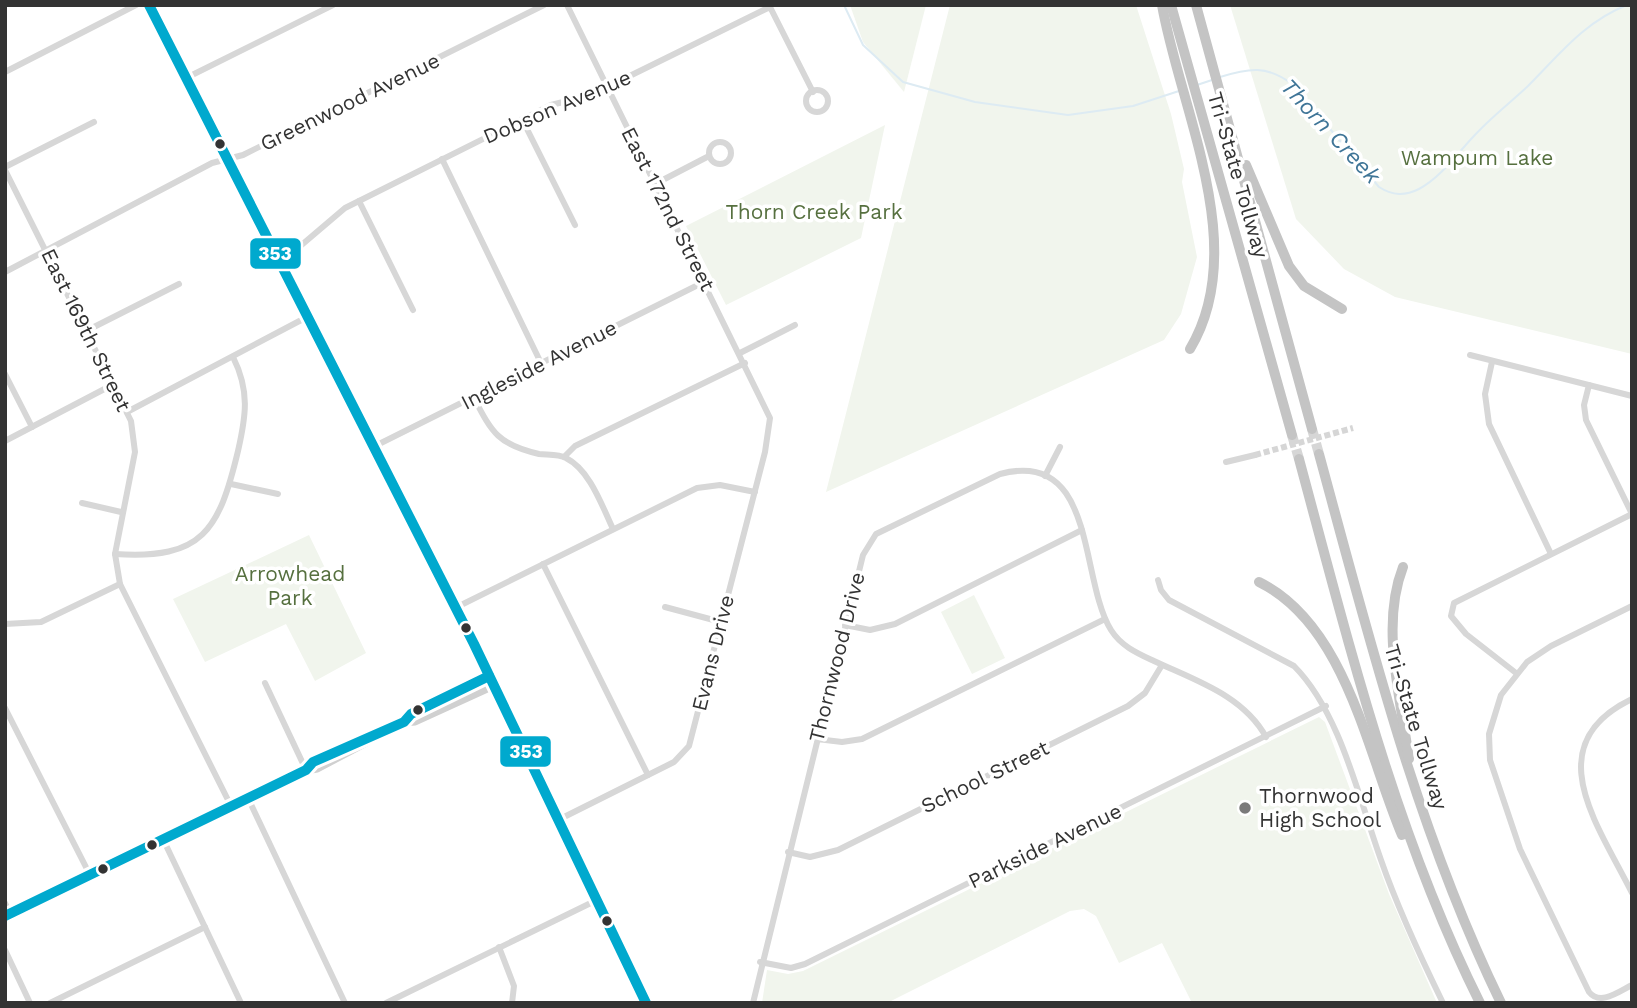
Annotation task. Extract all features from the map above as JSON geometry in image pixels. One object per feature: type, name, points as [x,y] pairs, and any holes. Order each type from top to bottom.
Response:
[{"type":"highway","points":[[1162,5],[1180,55],[1199,125],[1210,198],[1212,271],[1208,304],[1201,331],[1190,349]]},
{"type":"highway","points":[[1171,5],[1180,55]]},
{"type":"highway","name":"Tri-State Tollway","points":[[1196,5],[1312,429]]},
{"type":"highway","name":"Tri-State Tollway","points":[[1199,125],[1292,435]]},
{"type":"highway","points":[[1232,132],[1289,266],[1304,286],[1342,309]]},
{"type":"highway","name":"Tri-State Tollway","points":[[1319,454],[1388,707],[1414,789],[1454,898],[1502,1003]]},
{"type":"highway","name":"Tri-State Tollway","points":[[1299,459],[1377,741],[1423,872],[1454,950],[1480,1003]]},
{"type":"highway","points":[[1403,567],[1394,600],[1395,660],[1414,789]]},
{"type":"highway","points":[[1259,582],[1279,592],[1298,608],[1336,662],[1404,841],[1423,872]]},
{"type":"street","points":[[5,72],[136,5]]},
{"type":"street","points":[[149,5],[494,685],[646,1003]]},
{"type":"street","points":[[186,78],[332,5]]},
{"type":"street","name":"Greenwood Avenue","points":[[5,272],[45,248],[212,163],[243,155],[544,5]]},
{"type":"street","name":"East 172nd Street","points":[[567,5],[769,412]]},
{"type":"street","points":[[770,7],[813,92]]},
{"type":"street","name":"Dobson Avenue","points":[[277,258],[298,248],[339,212],[359,201],[551,105],[585,97],[770,7]]},
{"type":"street","points":[[522,119],[575,225]]},
{"type":"street","points":[[5,168],[94,122]]},
{"type":"street","points":[[655,184],[709,156]]},
{"type":"street","points":[[442,159],[541,363]]},
{"type":"street","name":"East 169th Street","points":[[5,168],[127,412],[135,445],[115,554],[120,584],[231,806]]},
{"type":"street","points":[[359,201],[413,310]]},
{"type":"street","name":"Ingleside Avenue","points":[[373,447],[704,282]]},
{"type":"street","points":[[86,331],[179,284]]},
{"type":"street","points":[[127,412],[307,317]]},
{"type":"street","points":[[740,353],[795,325]]},
{"type":"street","points":[[1470,355],[1632,396]]},
{"type":"street","points":[[115,554],[157,556],[189,544],[217,519],[230,484],[245,422],[247,399],[243,380],[233,357]]},
{"type":"street","points":[[1492,362],[1485,394],[1489,424],[1551,554]]},
{"type":"street","points":[[564,457],[575,446],[745,363]]},
{"type":"street","points":[[5,374],[32,427]]},
{"type":"street","points":[[5,440],[114,384]]},
{"type":"street","points":[[1516,673],[1454,621],[1450,611],[1459,599],[1632,514],[1586,420],[1584,405],[1589,385]]},
{"type":"street","points":[[474,398],[490,429],[503,442],[537,453],[564,457],[589,482],[613,528]]},
{"type":"street","name":"Evans Drive","points":[[558,820],[679,759],[689,746],[767,442],[769,412]]},
{"type":"street","points":[[1060,447],[1045,476],[1068,495],[1083,530],[1105,619],[1125,645],[1238,703],[1255,718],[1266,737]]},
{"type":"street","points":[[1226,462],[1255,455]]},
{"type":"street","name":"Thornwood Drive","points":[[753,1003],[760,962],[865,550],[876,534],[1000,474],[1021,470],[1045,476]]},
{"type":"street","points":[[230,484],[278,494]]},
{"type":"street","points":[[455,608],[705,485],[755,492]]},
{"type":"street","points":[[82,503],[121,512]]},
{"type":"street","points":[[845,625],[870,629],[895,624],[1083,530]]},
{"type":"street","points":[[543,564],[648,775]]},
{"type":"street","points":[[1158,580],[1161,590],[1170,600],[1294,666],[1310,682],[1326,706],[1382,864],[1416,948],[1443,1003]]},
{"type":"street","points":[[5,624],[41,622],[120,584]]},
{"type":"street","points":[[1632,606],[1551,646],[1516,673],[1495,708],[1489,746],[1494,773],[1520,849],[1591,995],[1601,999],[1632,985]]},
{"type":"street","points":[[665,607],[721,622]]},
{"type":"street","points":[[817,739],[842,742],[862,738],[1105,619]]},
{"type":"street","name":"School Street","points":[[788,852],[810,857],[838,850],[1128,706],[1145,694],[1162,664]]},
{"type":"street","points":[[404,722],[411,714],[489,676]]},
{"type":"street","points":[[265,683],[306,770]]},
{"type":"street","points":[[5,903],[8,915],[306,770],[313,762],[344,748],[353,747],[404,722],[415,721],[494,685]]},
{"type":"street","points":[[1632,699],[1608,711],[1592,728],[1579,766],[1588,803],[1632,893]]},
{"type":"street","name":"Parkside Avenue","points":[[760,962],[791,968],[805,964],[1326,706]]},
{"type":"street","points":[[5,708],[90,875]]},
{"type":"street","points":[[247,798],[345,1003]]},
{"type":"street","points":[[163,839],[241,1003]]},
{"type":"street","points":[[386,1003],[597,900]]},
{"type":"street","points":[[50,1003],[205,928]]},
{"type":"street","points":[[499,947],[514,986],[512,1003]]},
{"type":"street","points":[[5,950],[30,1003]]},
{"type":"green space","points":[[850,5],[926,5],[904,92],[863,42]]},
{"type":"green space","points":[[950,5],[1136,5],[1171,114],[1184,169],[1182,182],[1197,257],[1181,314],[1164,340],[826,492]]},
{"type":"green space","name":"Wampum Lake","points":[[1230,5],[1632,5],[1632,354],[1395,297],[1344,269],[1296,219]]},
{"type":"green space","name":"Thorn Creek Park","points":[[885,125],[861,238],[726,305],[686,226]]},
{"type":"green space","name":"Arrowhead Park","points":[[309,535],[366,653],[315,681],[286,624],[205,662],[173,599]]},
{"type":"green space","points":[[974,595],[1005,658],[972,674],[941,612]]},
{"type":"green space","name":"Thornwood High School","points":[[1319,717],[1325,722],[1389,894],[1437,1003],[1192,1003],[1162,943],[1119,963],[1096,916],[1084,909],[1070,911],[887,1003],[762,1003],[767,970],[788,974],[803,971]]},
{"type":"waterway","name":"Thorn Creek","points":[[844,5],[863,45],[903,82],[975,102],[1068,115],[1133,106],[1179,91]]},
{"type":"waterway","name":"Thorn Creek","points":[[1220,77],[1258,70],[1283,78],[1292,84],[1379,187],[1389,192],[1404,194],[1419,189],[1434,178],[1486,123],[1585,30],[1627,5]]},
{"type":"waterway","name":"Thorn Creek","points":[[1197,85],[1212,80]]},
{"type":"tunnel","points":[[1255,455],[1353,428]]},
{"type":"tunnel","points":[[1312,429],[1319,454]]},
{"type":"tunnel","points":[[1292,435],[1299,459]]},
{"type":"transit line","name":"353","points":[[149,5],[474,644],[646,1003]]},
{"type":"transit line","name":"353","points":[[5,916],[306,770],[313,762],[404,722],[411,714],[489,676]]},
{"type":"place","name":"Thornwood High School","points":[[1245,808]]}]
